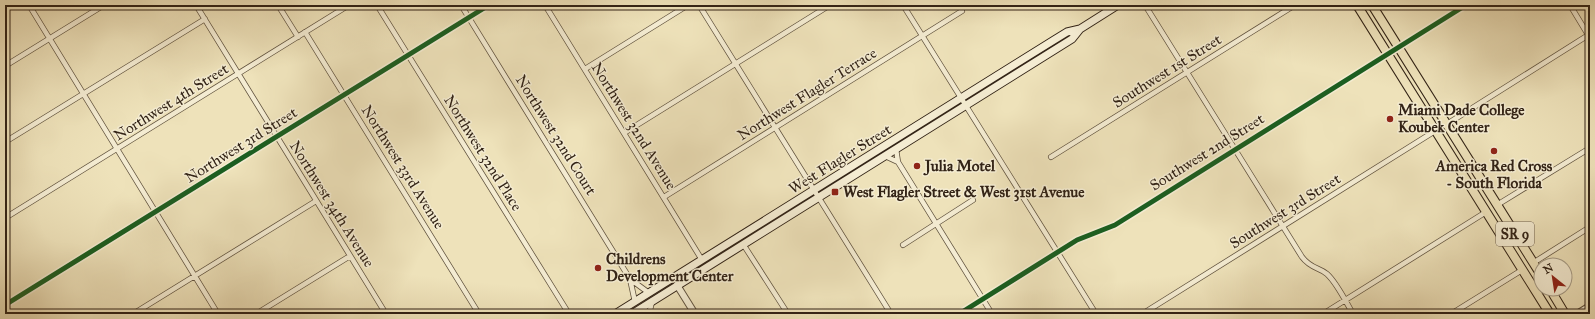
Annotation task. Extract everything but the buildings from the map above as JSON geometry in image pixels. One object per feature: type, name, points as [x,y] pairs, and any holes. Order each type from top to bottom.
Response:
[{"type":"highway","name":"SR 9","points":[[1357,5],[1550,314]]},
{"type":"highway","name":"SR 9","points":[[1372,5],[1533,263]]},
{"type":"highway","points":[[1427,117],[1447,124]]},
{"type":"highway","points":[[1435,131],[1441,131],[1455,137]]},
{"type":"highway","points":[[1479,200],[1487,206],[1493,207],[1497,205]]},
{"type":"highway","points":[[1515,259],[1522,264],[1533,263]]},
{"type":"highway","points":[[1555,297],[1565,314]]},
{"type":"main road","name":"West Flagler Street","points":[[615,314],[1033,53],[1068,32],[1080,29],[1118,5]]},
{"type":"main road","name":"West Flagler Street","points":[[632,314],[1072,39],[1080,29]]},
{"type":"main road","points":[[1025,68],[1033,53]]},
{"type":"main road","points":[[702,260],[712,263]]},
{"type":"main road","points":[[664,283],[677,285]]},
{"type":"street","points":[[29,5],[218,314]]},
{"type":"street","points":[[5,66],[104,5]]},
{"type":"street","name":"Northwest 34th Avenue","points":[[196,5],[350,256],[383,313]]},
{"type":"street","points":[[278,5],[298,37]]},
{"type":"street","name":"Northwest 4th Street","points":[[5,218],[349,5]]},
{"type":"street","name":"Northwest 32nd Place","points":[[377,5],[569,314]]},
{"type":"street","name":"Northwest 32nd Court","points":[[461,5],[630,279],[635,302]]},
{"type":"street","name":"Northwest 3rd Street","points":[[5,305],[489,5]]},
{"type":"street","name":"Northwest 32nd Avenue","points":[[545,5],[702,260]]},
{"type":"street","points":[[585,69],[688,5]]},
{"type":"street","points":[[699,5],[890,314]]},
{"type":"street","points":[[624,133],[830,5]]},
{"type":"street","points":[[903,5],[1096,314]]},
{"type":"street","points":[[1145,5],[1305,261],[1329,276],[1353,314]]},
{"type":"street","name":"Southwest 1st Street","points":[[1051,157],[1295,5]]},
{"type":"street","name":"Southwest 2nd Street","points":[[958,314],[1083,236],[1115,225],[1466,5]]},
{"type":"street","points":[[1447,124],[1589,36],[1570,5]]},
{"type":"street","name":"Northwest Flagler Terrace","points":[[664,197],[962,11]]},
{"type":"street","points":[[5,142],[205,19]]},
{"type":"street","name":"Northwest 33rd Avenue","points":[[305,32],[479,314]]},
{"type":"street","name":"Southwest 3rd Street","points":[[1147,311],[1435,131]]},
{"type":"street","points":[[1497,205],[1590,148]]},
{"type":"street","points":[[896,149],[898,162],[992,314]]},
{"type":"street","points":[[885,156],[898,162]]},
{"type":"street","points":[[903,244],[973,200]]},
{"type":"street","points":[[133,314],[316,201]]},
{"type":"street","points":[[1323,314],[1486,212]]},
{"type":"street","points":[[1542,257],[1590,227]]},
{"type":"street","points":[[743,244],[788,314]]},
{"type":"street","points":[[256,314],[350,256]]},
{"type":"street","points":[[1450,314],[1522,270]]},
{"type":"street","name":"Northwest 32nd Court","points":[[630,279],[649,293]]},
{"type":"street","points":[[677,285],[695,314]]},
{"type":"street","points":[[649,314],[653,301]]},
{"type":"street","points":[[1577,314],[1590,306]]},
{"type":"cycle path","points":[[5,305],[489,5]]},
{"type":"cycle path","points":[[959,314],[1077,240],[1115,225],[1466,5]]},
{"type":"place","name":"Miami Dade College Koubek Center","points":[[1390,119]]},
{"type":"place","name":"America Red Cross - South Florida","points":[[1494,151]]},
{"type":"place","name":"Julia Motel","points":[[917,166]]},
{"type":"place","name":"West Flagler Street & West 31st Avenue","points":[[835,192]]},
{"type":"place","name":"Childrens Development Center","points":[[598,268]]}]
